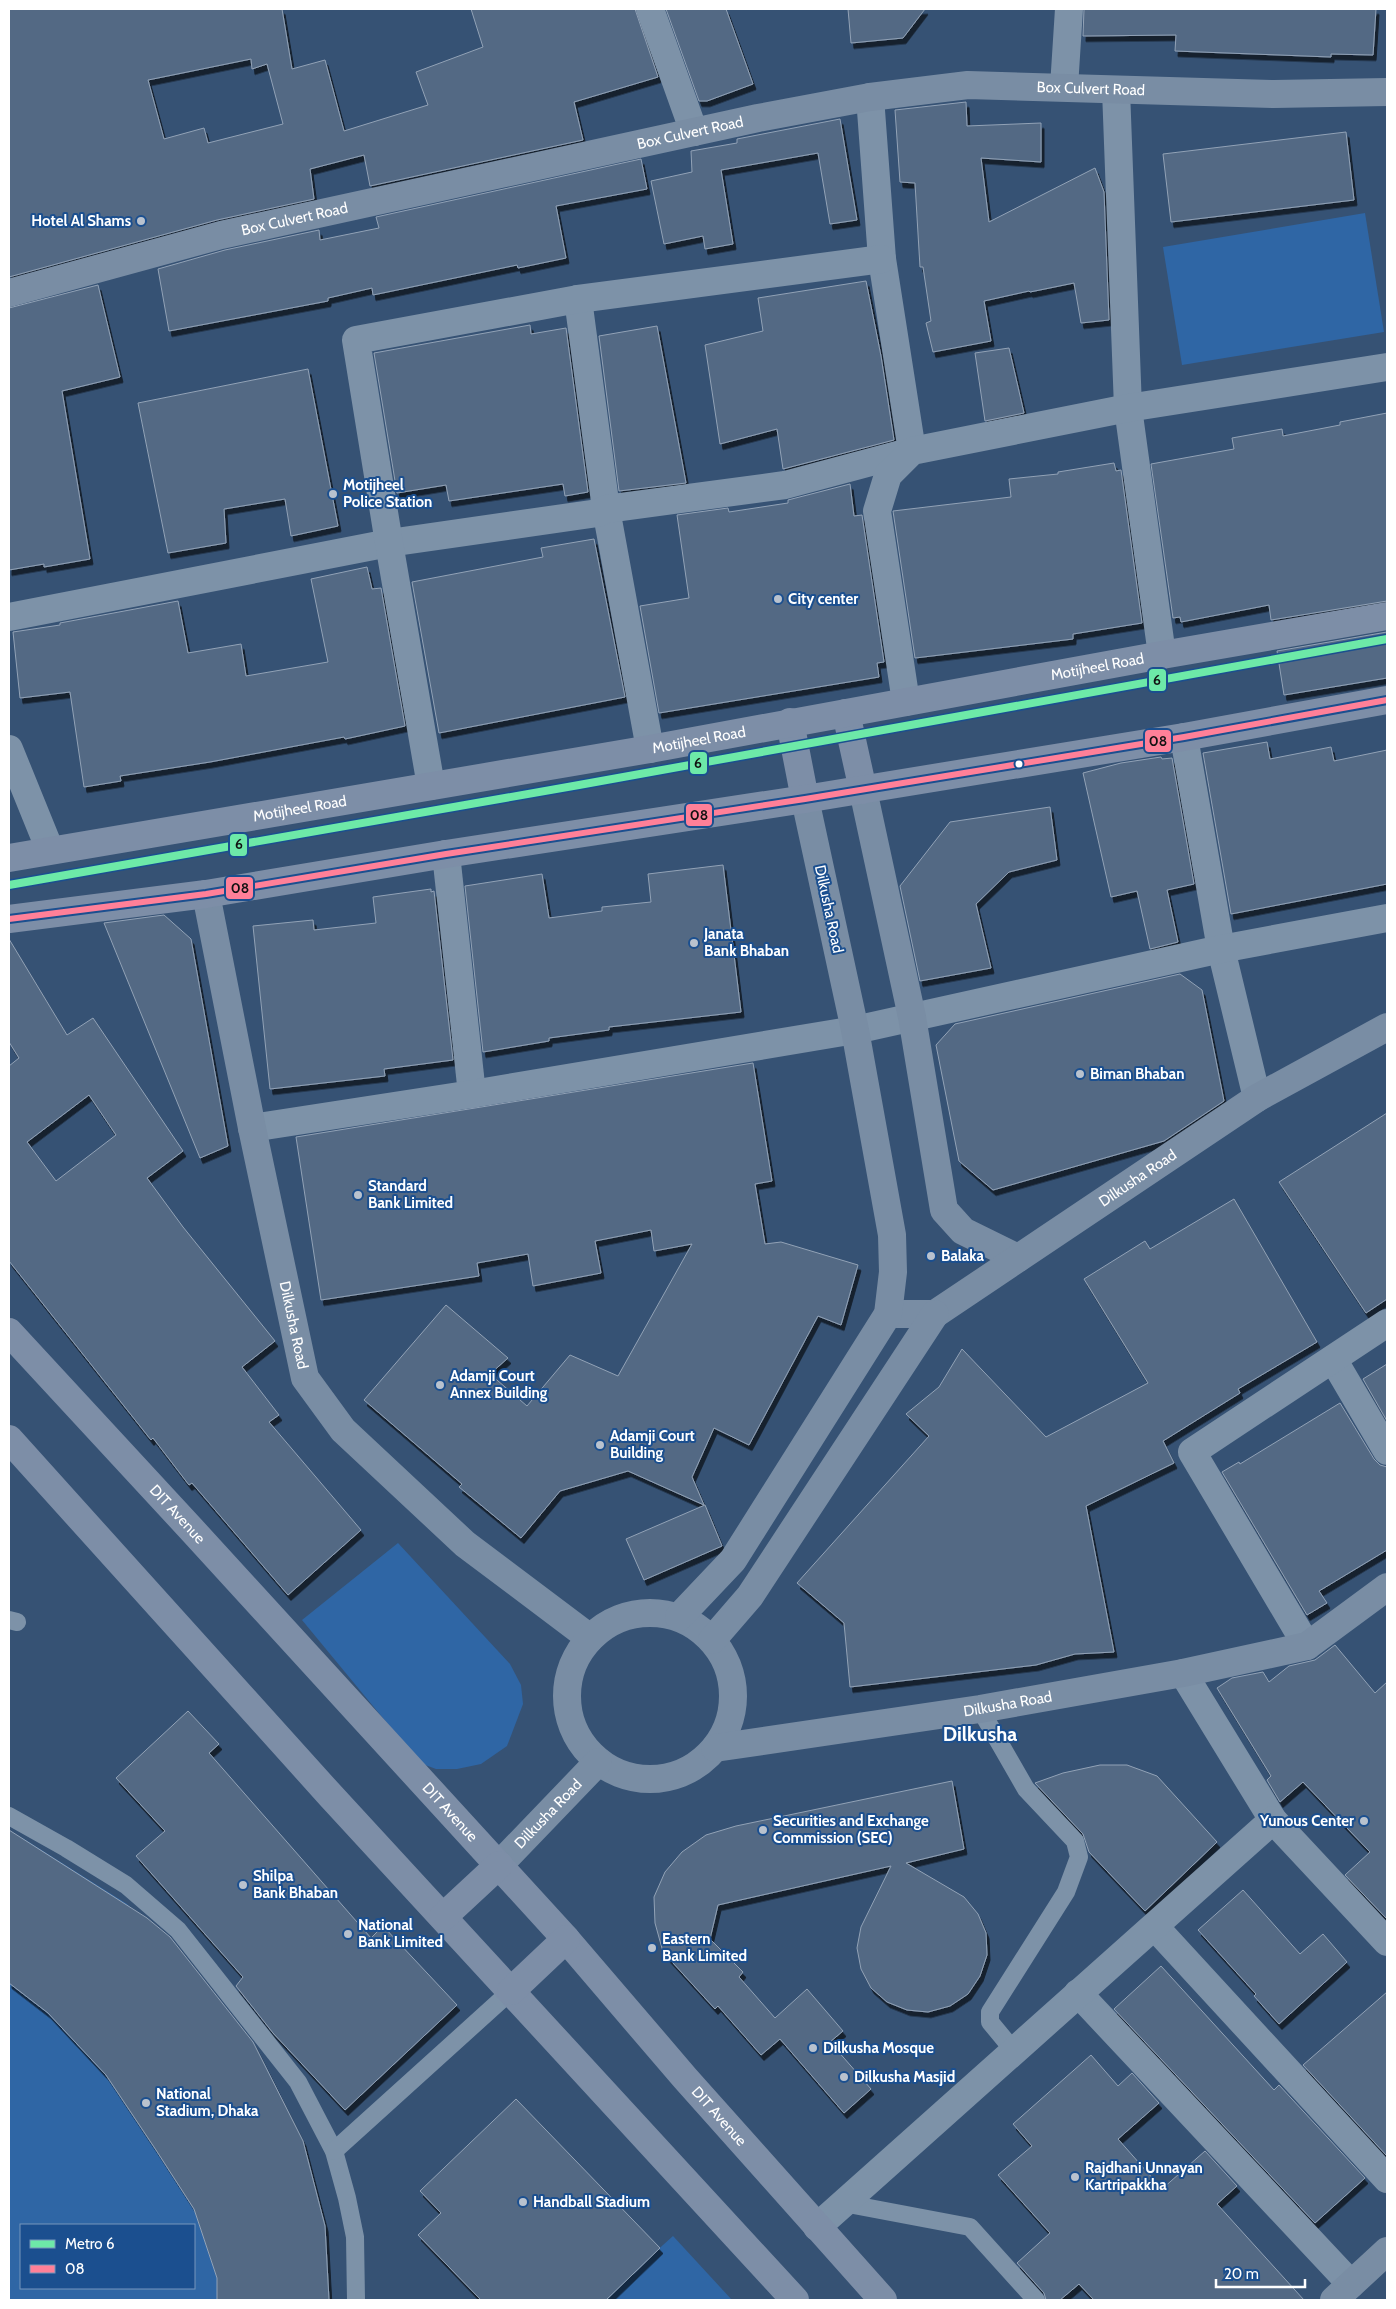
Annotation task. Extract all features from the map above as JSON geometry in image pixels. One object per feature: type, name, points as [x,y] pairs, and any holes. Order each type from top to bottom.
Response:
[{"type":"main road","name":"Box Culvert Road","points":[[9,293],[221,235],[694,132],[870,97],[968,85],[1274,94],[1387,92]]},
{"type":"main road","name":"Motijheel Road","points":[[9,858],[650,749],[1162,654],[1387,616]]},
{"type":"main road","points":[[9,920],[206,894],[446,854],[863,790],[1184,738],[1387,700]]},
{"type":"main road","points":[[846,713],[912,1018],[944,1210],[963,1231],[1018,1258]]},
{"type":"main road","points":[[790,722],[805,799]]},
{"type":"main road","name":"Dilkusha Road","points":[[679,1617],[733,1560],[888,1314],[894,1272],[892,1235],[855,1030],[805,799]]},
{"type":"main road","name":"Dilkusha Road","points":[[206,894],[252,1128],[306,1378],[343,1430],[465,1544],[590,1638]]},
{"type":"main road","name":"Dilkusha Road","points":[[935,1314],[1257,1098],[1387,1027]]},
{"type":"main road","points":[[888,1314],[935,1314]]},
{"type":"main road","points":[[712,1640],[750,1596],[935,1314]]},
{"type":"main road","name":"DIT Avenue","points":[[9,1332],[566,1939],[685,2078],[883,2300]]},
{"type":"main road","points":[[9,1439],[323,1788],[795,2300]]},
{"type":"main road","name":"Dilkusha Road","points":[[715,1748],[980,1709],[1183,1672],[1307,1646],[1387,1587]]},
{"type":"main road","points":[[655,1612],[679,1617],[697,1626],[712,1640],[726,1659],[732,1682],[733,1705],[727,1728],[715,1748],[696,1766],[672,1776],[646,1779],[620,1774],[598,1762],[579,1741],[568,1716],[566,1688],[574,1661],[590,1638],[609,1623],[631,1614],[655,1612]]},
{"type":"main road","name":"Dilkusha Road","points":[[499,1865],[598,1762]]},
{"type":"main road","points":[[443,1917],[499,1865]]},
{"type":"main road","points":[[511,1991],[566,1939]]},
{"type":"main road","points":[[1343,2292],[1387,2250]]},
{"type":"street","points":[[650,9],[694,132]]},
{"type":"street","points":[[1064,87],[1069,9]]},
{"type":"street","points":[[1116,90],[1128,408],[1162,654]]},
{"type":"street","points":[[870,97],[882,259],[912,451]]},
{"type":"street","points":[[431,786],[356,340],[578,299],[882,259]]},
{"type":"street","points":[[578,299],[606,508],[650,749]]},
{"type":"street","points":[[9,617],[389,543],[598,514],[606,508],[785,485],[912,451],[1128,408],[1387,367]]},
{"type":"street","points":[[906,702],[877,511],[888,475],[912,451]]},
{"type":"street","points":[[1184,738],[1221,949],[1257,1098]]},
{"type":"street","points":[[9,749],[50,850]]},
{"type":"street","points":[[446,854],[472,1094]]},
{"type":"street","points":[[252,1128],[472,1094],[855,1030],[1221,949],[1387,918]]},
{"type":"street","points":[[1307,1646],[1192,1452],[1387,1323]]},
{"type":"street","points":[[1332,1359],[1387,1451]]},
{"type":"street","points":[[1183,1672],[1273,1820],[1387,1942]]},
{"type":"street","points":[[817,2227],[1273,1820]]},
{"type":"street","points":[[1155,1927],[1387,2179]]},
{"type":"street","points":[[1078,1993],[1343,2292]]},
{"type":"lane","points":[[980,1709],[1026,1789],[1075,1841],[1078,1857],[1066,1892],[990,2012],[990,2022],[1014,2051]]},
{"type":"lane","points":[[9,1816],[126,1885],[178,1930],[298,2082],[334,2151],[348,2198],[355,2237],[356,2300]]},
{"type":"lane","points":[[334,2151],[511,1991]]},
{"type":"lane","points":[[843,2203],[970,2227],[1036,2300]]},
{"type":"shaded area","points":[[1365,213],[1384,332],[1182,365],[1163,247]]},
{"type":"shaded area","points":[[398,1543],[510,1664],[521,1685],[523,1704],[507,1746],[481,1764],[457,1769],[436,1769],[420,1763],[302,1620]]},
{"type":"shaded area","name":"National Stadium, Dhaka","points":[[9,1832],[24,1839],[127,1904],[206,1990],[265,2065],[303,2141],[325,2226],[329,2300],[9,2300]]},
{"type":"shaded area","points":[[673,2236],[732,2300],[602,2300]]},
{"type":"building","points":[[9,9],[282,9],[292,69],[325,60],[344,131],[428,105],[416,72],[483,47],[471,9],[635,9],[658,77],[574,102],[583,140],[370,186],[364,155],[310,169],[314,199],[217,220],[9,277]],"holes":[[[251,59],[252,69],[267,64],[283,124],[208,143],[204,128],[164,139],[148,80]]]},
{"type":"building","points":[[666,9],[726,9],[753,84],[707,101],[699,101]]},
{"type":"building","points":[[848,9],[925,9],[903,38],[851,43]]},
{"type":"building","points":[[1084,9],[1376,9],[1373,55],[1331,54],[1331,57],[1175,51],[1176,35],[1083,36]]},
{"type":"building","points":[[966,102],[967,126],[1041,123],[1041,162],[981,158],[989,222],[1095,168],[1104,192],[1109,320],[1081,323],[1074,283],[1029,291],[984,301],[991,341],[933,352],[926,323],[931,321],[923,267],[920,267],[915,183],[900,182],[895,110]]},
{"type":"building","points":[[840,119],[857,220],[830,224],[818,153],[721,170],[733,244],[705,249],[703,236],[664,244],[651,181],[692,172],[691,151],[737,143],[737,139]]},
{"type":"building","points":[[1346,132],[1354,200],[1171,222],[1163,154]]},
{"type":"building","points":[[641,159],[647,189],[556,206],[566,258],[518,268],[517,265],[373,295],[372,288],[328,298],[328,301],[169,331],[158,269],[225,250],[319,230],[320,240],[379,228],[376,217]]},
{"type":"building","points":[[866,281],[881,356],[894,440],[783,469],[777,429],[720,444],[705,345],[763,331],[758,298]]},
{"type":"building","points":[[98,285],[120,377],[62,391],[90,559],[44,567],[44,564],[9,570],[9,308]]},
{"type":"building","points":[[530,325],[531,334],[566,328],[588,492],[565,496],[563,484],[449,501],[446,485],[397,493],[374,353]]},
{"type":"building","points":[[657,326],[686,483],[619,491],[599,336]]},
{"type":"building","points":[[1009,348],[1024,413],[985,421],[975,353]]},
{"type":"building","points":[[308,369],[338,526],[291,536],[285,499],[224,509],[226,543],[168,553],[138,403]]},
{"type":"building","points":[[1387,413],[1387,601],[1271,620],[1269,605],[1181,622],[1180,617],[1173,618],[1151,464],[1234,449],[1232,438],[1282,429],[1283,436],[1340,425],[1340,422]]},
{"type":"building","points":[[1114,463],[1116,471],[1121,470],[1142,623],[1073,634],[1073,639],[915,658],[893,511],[1011,497],[1009,479],[1058,474],[1058,472]]},
{"type":"building","name":"City center","points":[[850,484],[854,516],[862,515],[884,662],[877,663],[879,677],[659,713],[640,606],[689,598],[677,515],[728,508],[729,512],[788,503],[788,500]]},
{"type":"building","points":[[594,539],[625,697],[439,733],[412,582],[543,557],[541,548]]},
{"type":"building","points":[[367,567],[372,589],[381,588],[405,726],[345,739],[344,737],[210,762],[120,776],[121,781],[84,787],[70,692],[20,698],[13,632],[60,625],[60,623],[178,601],[188,653],[241,644],[246,676],[328,662],[311,579]]},
{"type":"building","points":[[1387,632],[1387,678],[1284,695],[1277,651]]},
{"type":"building","points":[[1267,742],[1270,759],[1331,747],[1334,761],[1387,750],[1387,884],[1231,914],[1203,753]]},
{"type":"building","points":[[1161,757],[1162,759],[1172,758],[1194,884],[1167,890],[1178,942],[1150,949],[1137,891],[1111,897],[1083,773],[1121,763]]},
{"type":"building","points":[[1050,807],[1057,860],[1009,872],[976,904],[991,968],[920,981],[900,886],[950,822]]},
{"type":"building","points":[[723,865],[741,1012],[609,1027],[609,1030],[549,1038],[549,1041],[483,1052],[465,886],[542,874],[549,918],[602,911],[602,907],[651,902],[648,874]]},
{"type":"building","points":[[431,889],[431,892],[434,891],[453,1060],[384,1069],[385,1076],[270,1089],[253,926],[313,920],[314,930],[376,923],[373,897]]},
{"type":"building","points":[[164,915],[191,939],[228,1146],[200,1158],[104,923]]},
{"type":"building","points":[[9,939],[67,1035],[93,1018],[183,1151],[147,1178],[183,1227],[275,1341],[242,1367],[279,1415],[269,1422],[361,1530],[288,1595],[192,1483],[189,1485],[153,1438],[151,1440],[9,1261],[9,1066],[19,1058],[9,1042]],"holes":[[[89,1095],[116,1135],[56,1181],[27,1142]]]},
{"type":"building","name":"Biman Bhaban","points":[[1180,974],[1202,990],[1224,1101],[1164,1141],[993,1190],[959,1161],[936,1045],[955,1024]]},
{"type":"building","points":[[753,1063],[772,1181],[755,1184],[765,1244],[781,1242],[858,1265],[841,1325],[818,1316],[749,1445],[714,1428],[692,1477],[704,1505],[628,1471],[560,1491],[521,1538],[459,1487],[462,1484],[364,1400],[446,1305],[508,1358],[490,1374],[527,1406],[570,1355],[618,1376],[692,1244],[654,1251],[651,1230],[595,1241],[601,1273],[533,1286],[528,1254],[477,1263],[479,1276],[321,1300],[296,1137]]},
{"type":"building","points":[[1387,1113],[1387,1299],[1366,1313],[1279,1182]]},
{"type":"building","points":[[1234,1199],[1317,1342],[1238,1389],[1240,1393],[1163,1441],[1174,1463],[1086,1506],[1114,1652],[1075,1654],[1036,1665],[850,1687],[844,1623],[797,1583],[929,1436],[906,1414],[939,1387],[962,1349],[1046,1437],[1148,1383],[1084,1279],[1145,1241],[1150,1249]]},
{"type":"building","points":[[1387,1364],[1387,1421],[1363,1379]]},
{"type":"building","points":[[1340,1403],[1374,1459],[1380,1465],[1387,1467],[1387,1550],[1319,1591],[1327,1603],[1307,1615],[1222,1472],[1239,1462],[1240,1464]]},
{"type":"building","points":[[705,1505],[722,1546],[644,1580],[626,1539]]},
{"type":"building","points":[[1335,1645],[1375,1693],[1387,1682],[1387,1919],[1345,1875],[1370,1852],[1303,1782],[1280,1802],[1267,1780],[1271,1776],[1217,1688],[1232,1678],[1263,1672],[1269,1682],[1289,1666],[1315,1660]]},
{"type":"building","points":[[188,1711],[219,1744],[209,1753],[371,1938],[383,1926],[457,2005],[345,2110],[273,2033],[236,1986],[243,1977],[136,1856],[165,1831],[116,1778]]},
{"type":"building","points":[[1100,1765],[1127,1765],[1157,1776],[1217,1842],[1145,1911],[1089,1852],[1083,1834],[1035,1783],[1063,1773]]},
{"type":"building","points":[[952,1781],[964,1849],[906,1863],[964,1897],[978,1914],[986,1933],[987,1955],[980,1976],[968,1994],[950,2006],[928,2012],[907,2010],[887,2002],[871,1988],[861,1969],[857,1948],[861,1927],[891,1866],[718,1905],[710,1939],[743,1972],[739,1977],[775,2018],[807,1989],[843,2031],[830,2042],[871,2089],[844,2113],[780,2039],[761,2055],[718,2006],[715,2009],[663,1952],[655,1923],[654,1897],[665,1872],[682,1852],[706,1835],[736,1826]]},
{"type":"building","name":"National Stadium, Dhaka","points":[[9,1830],[147,1918],[170,1937],[253,2042],[303,2141],[325,2226],[329,2300],[217,2300],[217,2278],[194,2209],[156,2150],[106,2075],[48,2013],[9,1983]]},
{"type":"building","points":[[1243,1890],[1300,1954],[1323,1934],[1347,1962],[1279,2024],[1254,1996],[1256,1994],[1198,1930]]},
{"type":"building","points":[[1161,1966],[1274,2090],[1279,2085],[1365,2178],[1315,2223],[1114,2009]]},
{"type":"building","points":[[1387,1992],[1387,2156],[1303,2065]]},
{"type":"building","name":"Rajdhani Unnayan Kartripakkha","points":[[1091,2055],[1118,2086],[1132,2073],[1159,2103],[1118,2139],[1162,2189],[1205,2151],[1237,2186],[1217,2204],[1304,2300],[1094,2300],[1079,2284],[1060,2300],[1046,2300],[1044,2293],[1017,2263],[1050,2233],[998,2175],[1032,2146],[1013,2124]]},
{"type":"building","name":"Handball Stadium","points":[[516,2099],[660,2248],[606,2300],[481,2300],[418,2235],[441,2213],[420,2191]]},
{"type":"metro line","name":"6","points":[[9,885],[579,785],[1387,639]]},
{"type":"transit line","name":"08","points":[[9,919],[206,894],[446,854],[805,799],[1184,737],[1387,700]]},
{"type":"place","name":"Hotel Al Shams","points":[[141,221]]},
{"type":"place","name":"Motijheel Police Station","points":[[333,494]]},
{"type":"place","name":"City center","points":[[778,599]]},
{"type":"place","name":"Janata Bank Bhaban","points":[[694,943]]},
{"type":"place","name":"Biman Bhaban","points":[[1080,1074]]},
{"type":"place","name":"Standard Bank Limited","points":[[358,1195]]},
{"type":"place","name":"Balaka","points":[[931,1256]]},
{"type":"place","name":"Adamji Court Annex Building","points":[[440,1385]]},
{"type":"place","name":"Adamji Court Building","points":[[600,1445]]},
{"type":"place","name":"Yunous Center","points":[[1364,1821]]},
{"type":"place","name":"Securities and Exchange Commission (SEC)","points":[[763,1830]]},
{"type":"place","name":"Shilpa Bank Bhaban","points":[[243,1885]]},
{"type":"place","name":"National Bank Limited","points":[[348,1934]]},
{"type":"place","name":"Eastern Bank Limited","points":[[652,1948]]},
{"type":"place","name":"Dilkusha Mosque","points":[[813,2048]]},
{"type":"place","name":"Dilkusha Masjid","points":[[844,2077]]},
{"type":"place","name":"National Stadium, Dhaka","points":[[146,2103]]},
{"type":"place","name":"Rajdhani Unnayan Kartripakkha","points":[[1075,2177]]},
{"type":"place","name":"Handball Stadium","points":[[523,2202]]},
{"type":"district","name":"Dilkusha","points":[[980,1734]]}]
